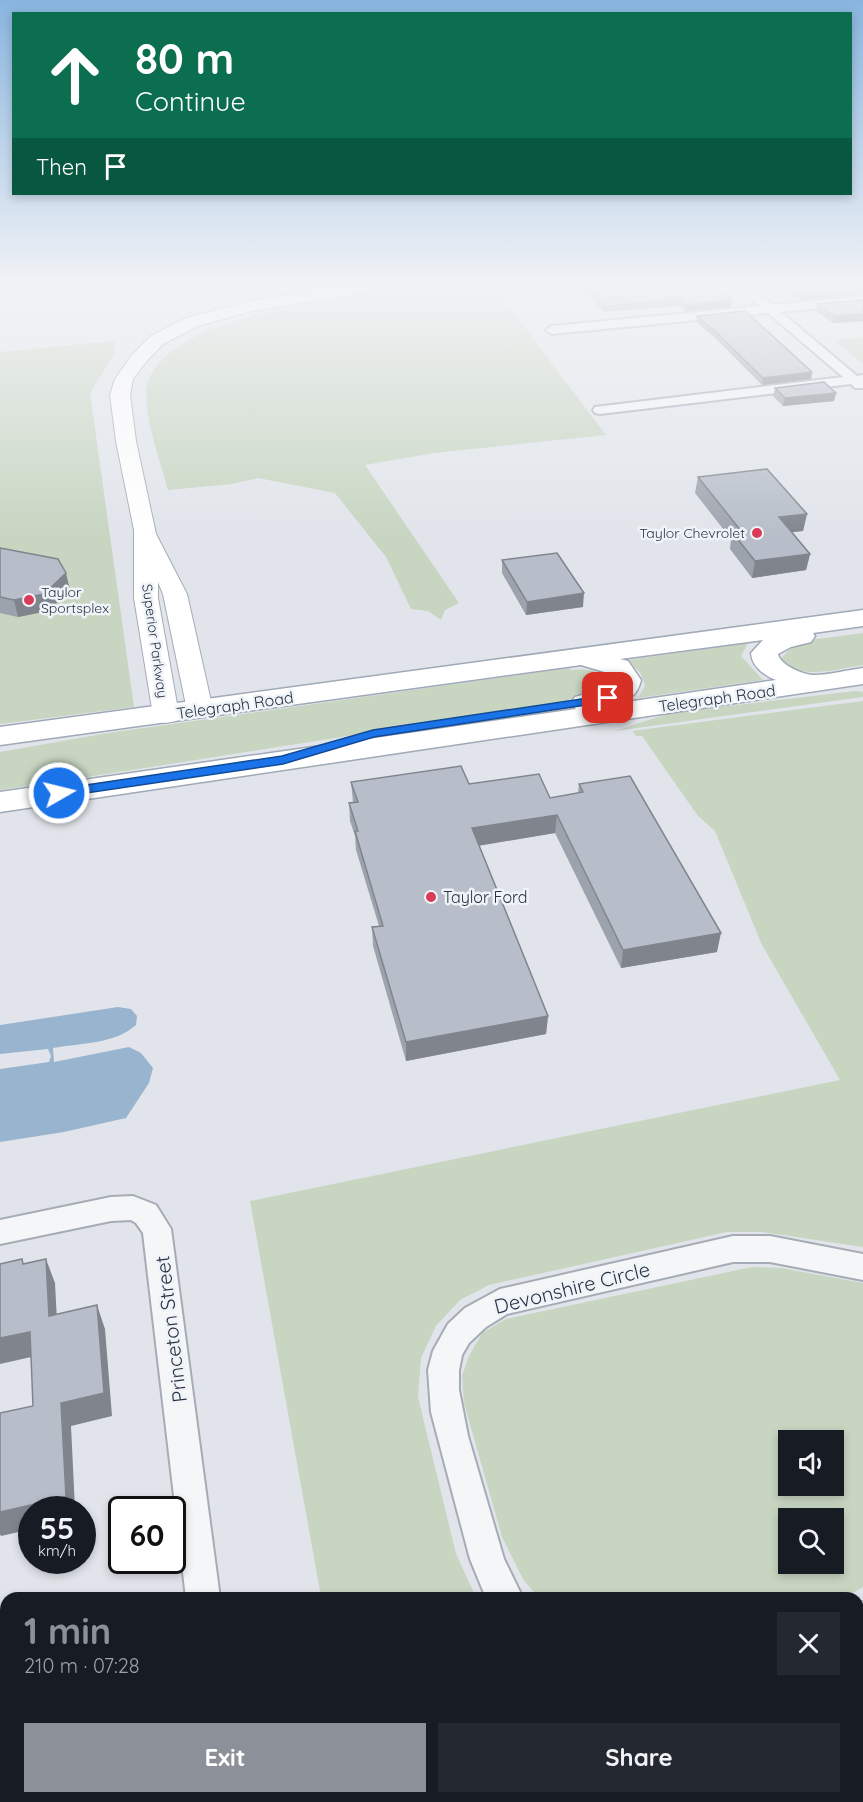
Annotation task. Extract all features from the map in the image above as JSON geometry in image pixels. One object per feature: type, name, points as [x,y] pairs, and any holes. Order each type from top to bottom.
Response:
[{"type":"main road","name":"Superior Parkway","points":[[130,371],[124,379],[120,395],[126,441],[145,530],[146,598],[166,715]]},
{"type":"main road","name":"Superior Parkway","points":[[145,530],[175,594],[200,710]]},
{"type":"main road","name":"Telegraph Road","points":[[0,736],[863,618]]},
{"type":"main road","points":[[812,684],[781,675],[770,668],[764,659],[765,652],[770,646],[798,637],[863,628]]},
{"type":"main road","points":[[283,760],[373,733],[584,703],[608,698],[625,688],[627,680],[618,667],[582,656]]},
{"type":"main road","name":"Telegraph Road","points":[[0,801],[863,676]]},
{"type":"main road","points":[[0,747],[62,728]]},
{"type":"street","points":[[846,371],[860,383]]},
{"type":"street","points":[[600,410],[860,383]]},
{"type":"street","name":"Princeton Street","points":[[0,1232],[111,1209],[133,1208],[146,1214],[157,1229],[202,1592]]},
{"type":"street","name":"Devonshire Circle","points":[[502,1592],[487,1559],[446,1414],[441,1382],[445,1360],[452,1343],[476,1314],[500,1302],[733,1249],[770,1249],[863,1267]]},
{"type":"green space","points":[[0,371],[104,371],[90,393],[134,707],[0,724]]},
{"type":"green space","points":[[155,371],[558,371],[606,435],[434,453],[365,465],[459,603],[445,610],[441,620],[428,611],[411,609],[386,557],[335,493],[258,478],[232,484],[168,490],[149,418],[147,390],[149,379]]},
{"type":"green space","points":[[863,633],[863,665],[808,672],[788,666],[780,660],[790,650],[811,642],[810,640]]},
{"type":"green space","points":[[748,643],[741,656],[763,680],[638,698],[645,686],[641,674],[628,660]]},
{"type":"green space","points":[[569,668],[594,671],[606,679],[594,691],[568,700],[569,702],[0,790],[0,752],[108,733]]},
{"type":"green space","points":[[855,691],[863,692],[863,697],[615,731],[670,713]]},
{"type":"green space","points":[[863,701],[863,1247],[762,1232],[727,1232],[489,1285],[460,1300],[436,1326],[421,1358],[418,1397],[456,1554],[474,1592],[320,1592],[250,1201],[840,1080],[762,945],[715,831],[698,816],[642,736],[636,736],[632,731]]},
{"type":"green space","points":[[752,1267],[781,1268],[863,1283],[863,1587],[854,1592],[534,1592],[524,1581],[502,1537],[464,1403],[462,1376],[469,1356],[482,1333],[506,1319]]},
{"type":"water","points":[[118,1007],[131,1009],[137,1016],[136,1025],[108,1039],[53,1048],[54,1062],[129,1047],[141,1053],[153,1068],[149,1083],[126,1118],[64,1132],[0,1142],[0,1069],[49,1062],[51,1056],[48,1049],[0,1054],[0,1025]]},
{"type":"building","points":[[756,371],[812,372],[763,378]]},
{"type":"building","points":[[824,382],[836,393],[785,398],[775,388]]},
{"type":"building","name":"Taylor Chevrolet","points":[[767,469],[807,514],[779,517],[810,554],[755,561],[732,532],[741,531],[698,477]]},
{"type":"building","points":[[0,548],[58,559],[66,573],[44,594],[14,600],[0,597]]},
{"type":"building","points":[[557,553],[584,593],[527,602],[502,560]]},
{"type":"building","name":"Taylor Ford","points":[[461,766],[469,784],[539,774],[550,798],[583,792],[579,784],[630,776],[721,933],[623,950],[557,815],[472,828],[548,1016],[406,1042],[372,927],[383,926],[355,831],[358,831],[349,803],[358,802],[351,782]]},
{"type":"building","points":[[22,1259],[23,1264],[46,1259],[49,1316],[97,1305],[104,1393],[61,1403],[66,1496],[18,1496],[18,1508],[0,1512],[0,1413],[33,1406],[30,1332],[0,1338],[0,1264]]},
{"type":"place","name":"Taylor Chevrolet","points":[[757,533]]},
{"type":"place","name":"Taylor Sportsplex","points":[[29,600]]},
{"type":"place","name":"Taylor Ford","points":[[431,897]]},
{"type":"route","points":[[59,793],[283,760],[373,733],[608,698]]}]
